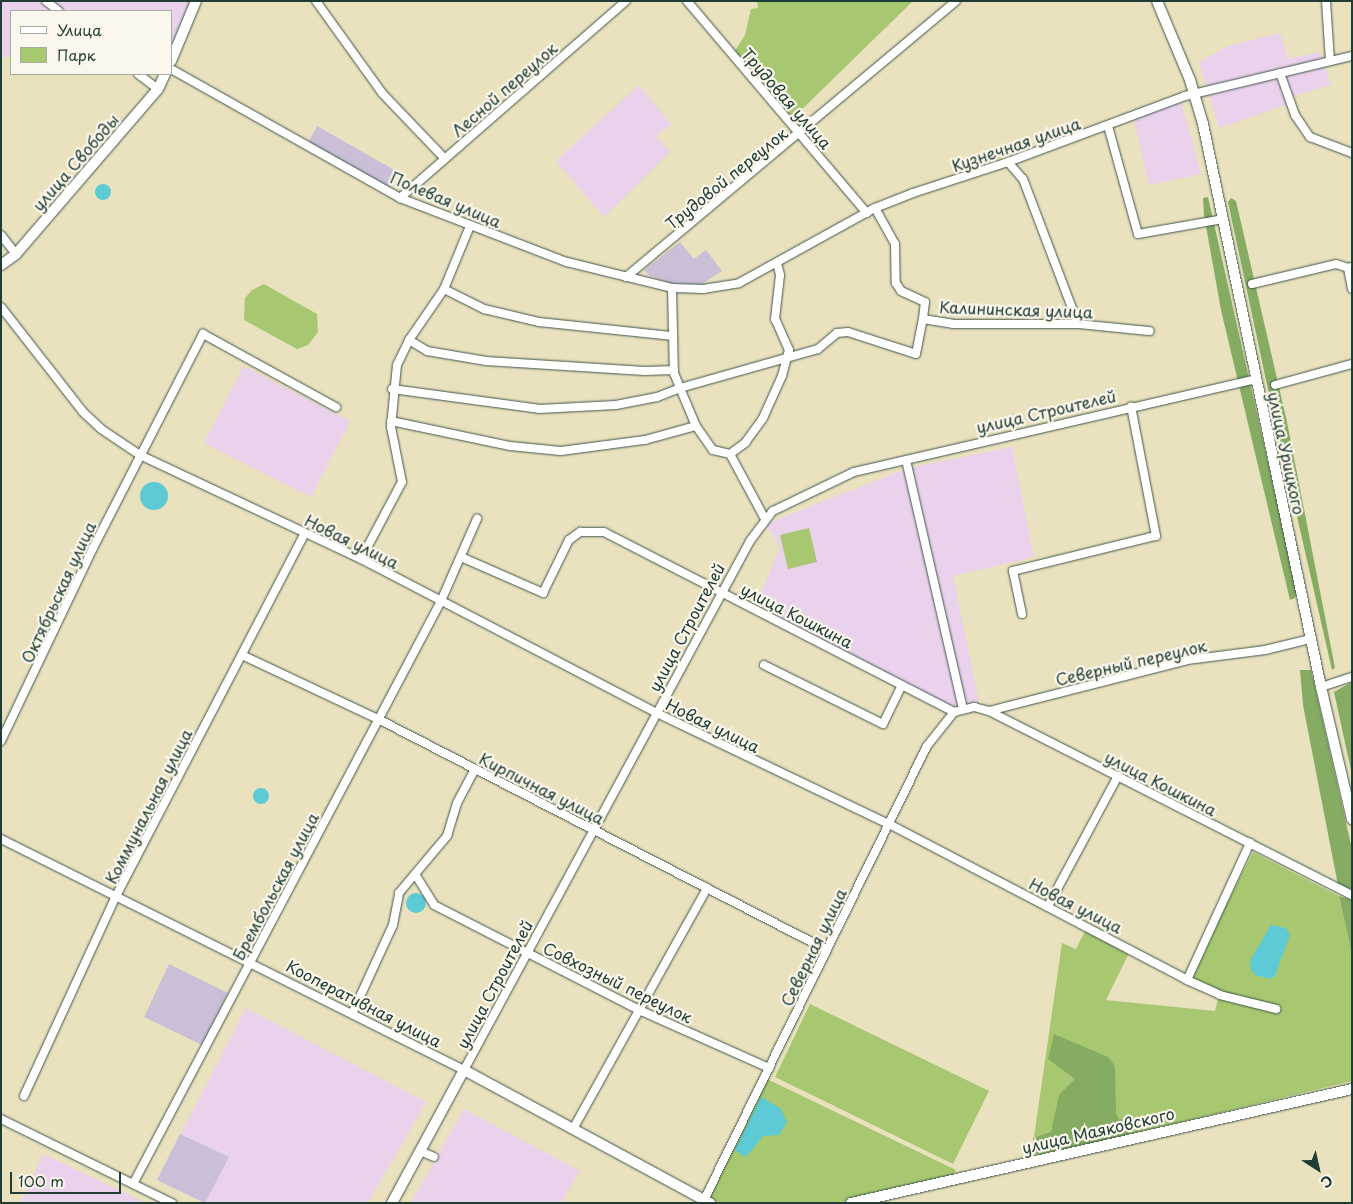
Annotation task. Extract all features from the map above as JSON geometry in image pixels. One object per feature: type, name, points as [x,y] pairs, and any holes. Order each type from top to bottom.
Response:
[{"type":"main road","points":[[172,59],[196,1]]},
{"type":"main road","name":"улица Урицкого","points":[[1158,1],[1194,93],[1223,219],[1310,639],[1352,819]]},
{"type":"main road","name":"улица Свободы","points":[[1,266],[16,254],[158,89],[165,75]]},
{"type":"main road","name":"Кооперативная улица","points":[[464,1070],[707,1201]]},
{"type":"main road","name":"улица Строителей","points":[[392,1203],[464,1070]]},
{"type":"main road","name":"улица Маяковского","points":[[851,1203],[1352,1089]]},
{"type":"street","points":[[46,1],[58,10]]},
{"type":"street","points":[[316,1],[382,93],[445,159]]},
{"type":"street","name":"Лесной переулок","points":[[400,198],[626,1]]},
{"type":"street","name":"Трудовая улица","points":[[687,1],[867,213]]},
{"type":"street","name":"Трудовой переулок","points":[[626,277],[800,135],[956,1]]},
{"type":"street","points":[[1326,1],[1330,61]]},
{"type":"street","name":"Кузнечная улица","points":[[703,289],[739,283],[876,208],[1108,126],[1194,93],[1352,56]]},
{"type":"street","name":"Полевая улица","points":[[172,70],[400,198],[567,262],[672,288],[703,289]]},
{"type":"street","points":[[1280,72],[1295,115],[1310,137],[1352,153]]},
{"type":"street","points":[[139,75],[158,89]]},
{"type":"street","points":[[1108,126],[1138,234],[1223,219]]},
{"type":"street","points":[[1008,162],[1023,179],[1078,324]]},
{"type":"street","name":"Калининская улица","points":[[876,208],[894,244],[896,282],[901,291],[925,302],[923,319],[954,324],[1078,324],[1150,331]]},
{"type":"street","points":[[361,559],[402,482],[391,421],[392,389],[397,365],[409,340],[444,289],[470,226]]},
{"type":"street","points":[[1,235],[16,254]]},
{"type":"street","points":[[730,454],[745,443],[763,418],[782,376],[789,350],[775,319],[780,275],[777,263]]},
{"type":"street","points":[[1252,284],[1336,264],[1350,267],[1352,290]]},
{"type":"street","points":[[672,288],[674,370],[680,388],[696,426],[713,450],[730,454],[765,519]]},
{"type":"street","points":[[444,289],[484,309],[539,322],[673,336]]},
{"type":"street","name":"Новая улица","points":[[1,307],[84,412],[101,429],[140,455],[361,559],[657,713],[889,824],[1187,980],[1220,996],[1276,1009]]},
{"type":"street","points":[[392,389],[539,409],[616,405],[657,398],[680,388],[818,349],[837,333],[848,332],[916,354],[923,319]]},
{"type":"street","points":[[140,455],[203,334],[336,407]]},
{"type":"street","points":[[409,340],[427,351],[486,361],[645,372],[674,370]]},
{"type":"street","points":[[1275,385],[1352,364]]},
{"type":"street","name":"улица Строителей","points":[[464,1070],[722,592],[765,519],[774,510],[854,472],[1130,406],[1256,379]]},
{"type":"street","points":[[1022,614],[1013,571],[1156,536],[1130,406]]},
{"type":"street","points":[[391,421],[510,446],[561,450],[645,440],[696,426]]},
{"type":"street","name":"Октябрьская улица","points":[[1,741],[140,455]]},
{"type":"street","points":[[906,460],[963,708],[954,712]]},
{"type":"street","name":"Брембольская улица","points":[[133,1184],[441,601],[478,520]]},
{"type":"street","name":"улица Кошкина","points":[[461,558],[543,593],[569,540],[580,532],[592,530],[604,532],[954,712]]},
{"type":"street","name":"Коммунальная улица","points":[[24,1096],[116,896],[305,533]]},
{"type":"street","name":"Северный переулок","points":[[989,711],[1187,660],[1265,650],[1310,639]]},
{"type":"street","name":"Кирпичная улица","points":[[242,656],[378,719],[827,950]]},
{"type":"street","points":[[764,665],[883,724],[902,685]]},
{"type":"street","points":[[1321,687],[1352,677]]},
{"type":"street","name":"улица Кошкина","points":[[963,708],[974,707],[989,711],[1352,895]]},
{"type":"street","name":"Северная улица","points":[[707,1201],[769,1068],[927,746],[954,712]]},
{"type":"street","points":[[352,1014],[393,925],[400,893],[447,836],[457,804],[475,769]]},
{"type":"street","points":[[1048,906],[1118,776]]},
{"type":"street","name":"Кооперативная улица","points":[[1,839],[464,1070]]},
{"type":"street","points":[[1187,980],[1250,843]]},
{"type":"street","name":"Совхозный переулок","points":[[415,874],[434,905],[637,1009],[769,1068]]},
{"type":"street","points":[[572,1129],[637,1009],[707,888]]},
{"type":"street","points":[[1,1119],[172,1203]]},
{"type":"street","points":[[420,1151],[434,1157]]},
{"type":"shaded area","points":[[1,1],[195,1],[172,58],[172,10],[10,10],[10,56],[1,58]]},
{"type":"shaded area","points":[[1280,33],[1288,59],[1320,52],[1331,85],[1293,96],[1294,102],[1219,128],[1199,62],[1228,46]]},
{"type":"shaded area","points":[[639,85],[671,124],[656,136],[670,152],[604,217],[556,161]]},
{"type":"shaded area","points":[[1181,101],[1201,174],[1149,185],[1134,119]]},
{"type":"shaded area","points":[[317,126],[398,172],[388,191],[307,145]]},
{"type":"shaded area","points":[[680,242],[694,259],[706,250],[722,271],[702,284],[672,284],[650,276],[644,270]]},
{"type":"shaded area","points":[[244,366],[350,421],[311,497],[204,443]]},
{"type":"shaded area","points":[[1012,447],[1034,557],[953,576],[979,702],[952,707],[756,605],[780,548],[766,524],[908,468]]},
{"type":"shaded area","points":[[169,964],[228,993],[202,1045],[144,1017]]},
{"type":"shaded area","points":[[246,1008],[426,1102],[368,1203],[204,1203],[157,1180]]},
{"type":"shaded area","points":[[464,1109],[580,1171],[561,1203],[411,1203]]},
{"type":"shaded area","points":[[180,1134],[229,1157],[205,1203],[157,1180]]},
{"type":"shaded area","points":[[43,1154],[144,1202],[144,1203],[20,1203]]},
{"type":"green space","points":[[757,1],[913,1],[790,121],[733,54],[745,35],[751,9],[758,8]]},
{"type":"green space","points":[[1208,197],[1297,591],[1295,598],[1290,600],[1221,310],[1204,215],[1203,198]]},
{"type":"green space","points":[[1231,198],[1236,201],[1287,422],[1335,668],[1332,670],[1266,380],[1228,202]]},
{"type":"green space","points":[[264,284],[317,314],[318,332],[308,345],[297,349],[244,320],[245,298],[252,290]]},
{"type":"green space","points":[[809,528],[817,562],[788,569],[780,535]]},
{"type":"green space","points":[[1300,670],[1311,670],[1352,849],[1352,890],[1338,885],[1303,705]]},
{"type":"green space","points":[[1352,682],[1352,775],[1334,692]]},
{"type":"green space","points":[[1253,852],[1339,896],[1352,954],[1352,1081],[1037,1157],[1034,1137],[1062,943],[1076,949],[1087,927],[1131,949],[1106,1000],[1215,1011],[1219,995],[1189,978]]},
{"type":"green space","points":[[1339,896],[1352,900],[1352,954]]},
{"type":"green space","points":[[810,1004],[989,1091],[953,1164],[775,1077]]},
{"type":"green space","points":[[1054,1034],[1108,1057],[1115,1066],[1116,1113],[1119,1119],[1125,1120],[1129,1136],[1034,1154],[1033,1138],[1051,1132],[1059,1095],[1075,1079],[1048,1059]]},
{"type":"green space","points":[[767,1079],[956,1170],[952,1177],[838,1203],[721,1203],[708,1198]]},
{"type":"water","points":[[103,184],[111,192],[103,200],[95,192]]},
{"type":"water","points":[[154,482],[164,486],[168,496],[164,506],[154,510],[144,506],[140,496],[144,486]]},
{"type":"water","points":[[258,788],[264,788],[269,793],[267,802],[258,804],[253,799],[253,793]]},
{"type":"water","points":[[412,893],[420,893],[426,899],[426,907],[420,913],[412,913],[406,907],[406,899]]},
{"type":"water","points":[[1271,925],[1286,928],[1290,935],[1275,976],[1270,979],[1255,975],[1250,968],[1251,959]]},
{"type":"water","points":[[761,1097],[781,1109],[787,1122],[779,1135],[763,1136],[748,1155],[743,1156],[735,1150]]}]
